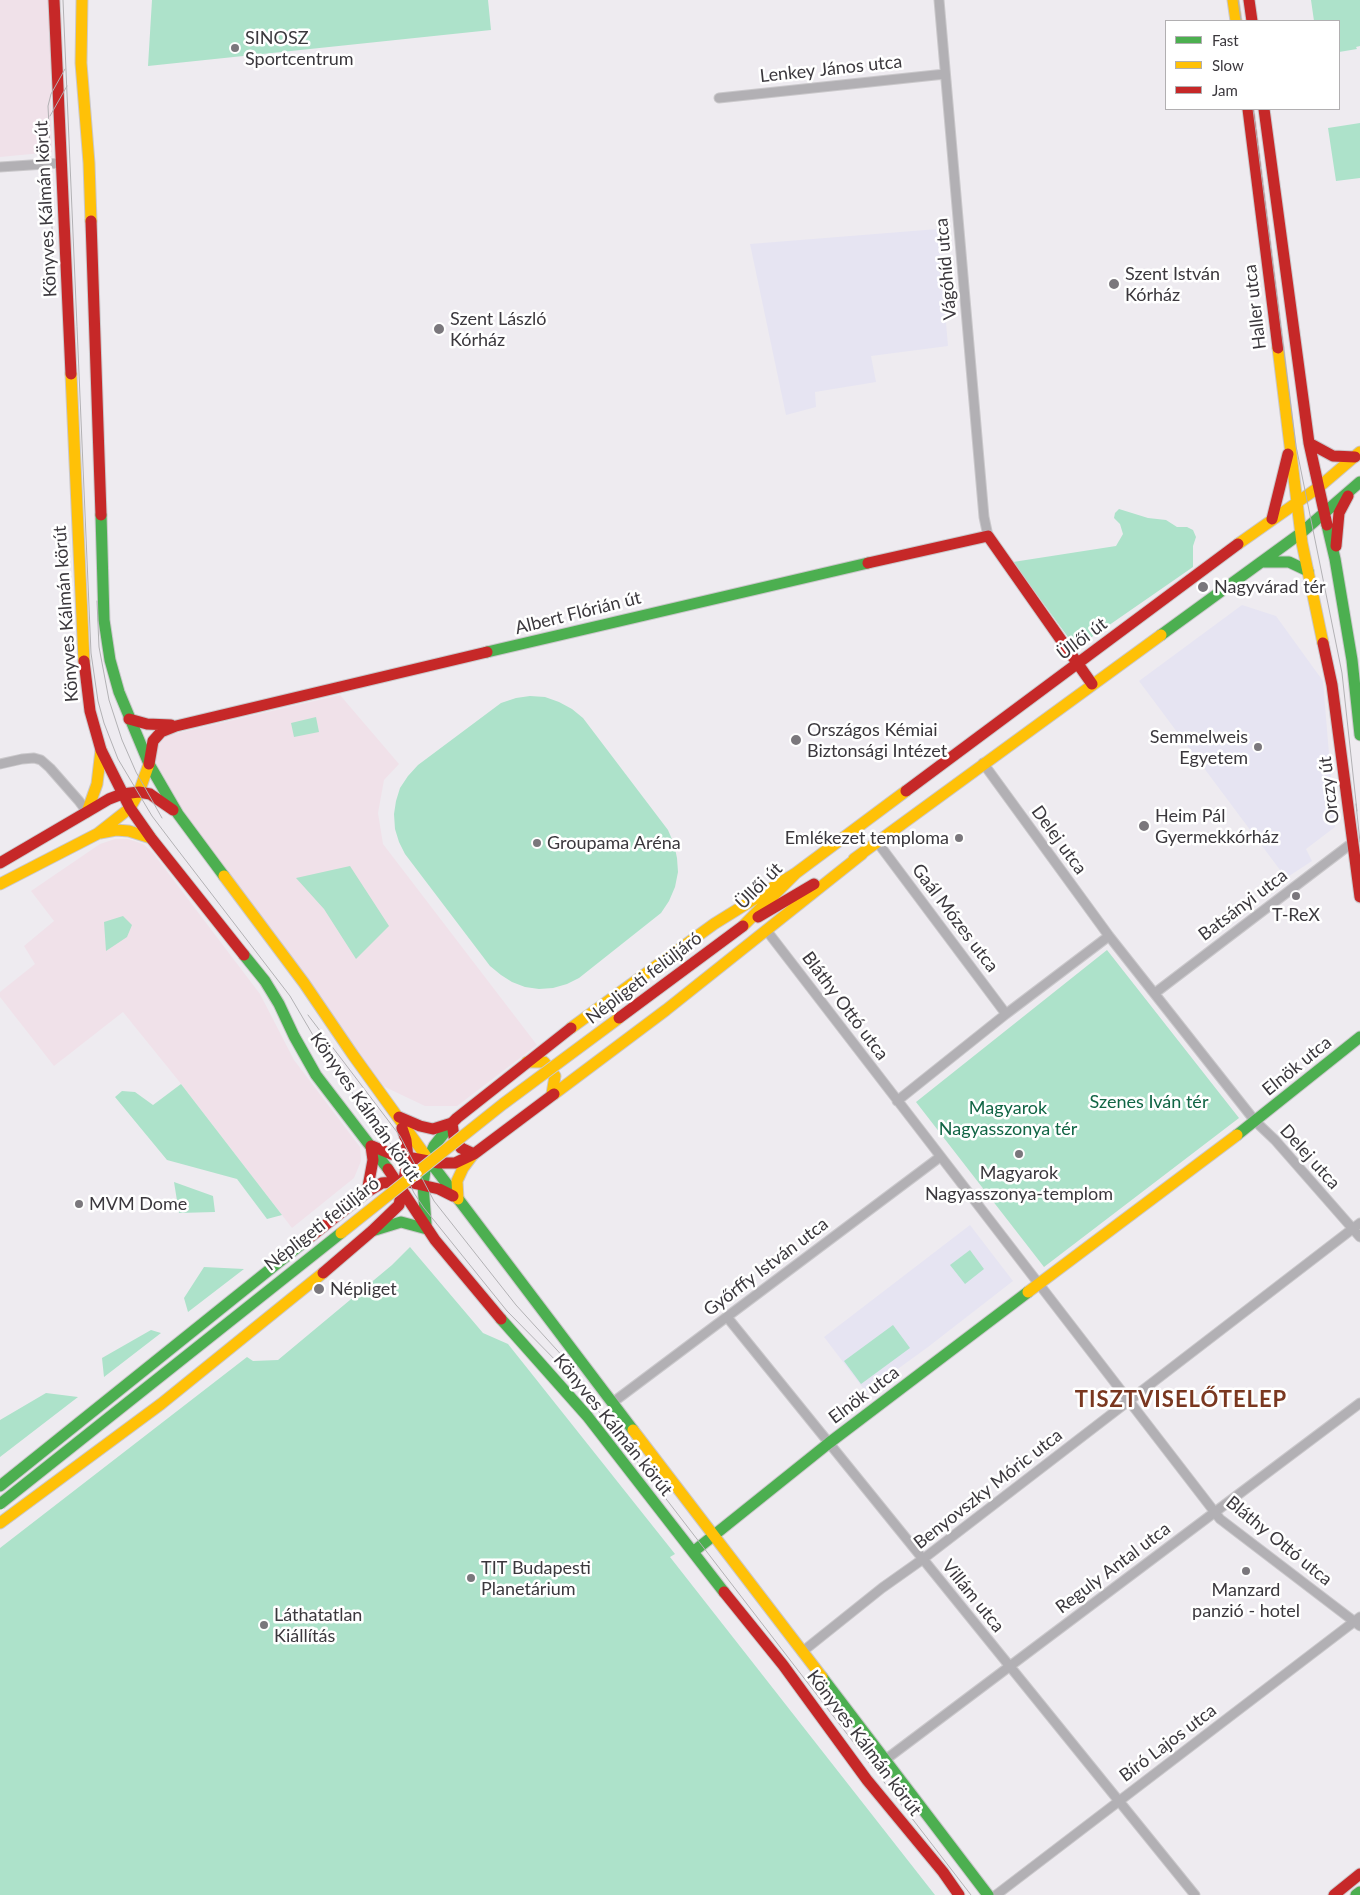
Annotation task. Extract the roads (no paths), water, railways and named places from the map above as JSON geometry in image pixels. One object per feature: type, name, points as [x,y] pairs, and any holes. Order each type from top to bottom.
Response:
[{"type":"main road","name":"Könyves Kálmán körút","points":[[54,0],[83,655],[90,711],[101,750],[122,794],[151,838],[264,981],[279,1004],[316,1075],[401,1184],[427,1229],[487,1304],[588,1417],[782,1665],[867,1780],[943,1872],[959,1895]]},
{"type":"main road","name":"Könyves Kálmán körút","points":[[82,0],[81,63],[88,163],[104,620],[110,660],[118,692],[149,764],[178,814],[304,982],[428,1160],[988,1895]]},
{"type":"main road","points":[[1233,0],[1236,20]]},
{"type":"main road","points":[[1249,0],[1252,20]]},
{"type":"main road","name":"Haller utca","points":[[1248,110],[1301,533]]},
{"type":"main road","name":"Haller utca","points":[[1264,110],[1309,443],[1324,514]]},
{"type":"main road","points":[[1309,443],[1333,456],[1357,455]]},
{"type":"main road","points":[[1272,519],[1290,445]]},
{"type":"main road","name":"Üllői út","points":[[743,926],[796,873],[1272,519],[1319,487],[1357,455]]},
{"type":"main road","name":"Üllői út","points":[[743,926],[878,843],[983,763],[1301,533],[1360,482]]},
{"type":"main road","points":[[1335,559],[1339,513],[1350,490]]},
{"type":"main road","points":[[1324,514],[1335,559],[1352,660],[1360,735]]},
{"type":"main road","name":"Orczy út","points":[[1301,533],[1332,684],[1360,897]]},
{"type":"main road","name":"Albert Flórián út","points":[[130,808],[139,792],[149,764],[153,741],[161,732],[176,726],[706,600],[988,536]]},
{"type":"main road","points":[[988,536],[1092,684]]},
{"type":"main road","points":[[1262,562],[1280,561],[1292,563],[1308,570]]},
{"type":"main road","name":"Albert Flórián út","points":[[130,719],[147,724],[176,726]]},
{"type":"main road","points":[[87,812],[96,784],[101,750]]},
{"type":"main road","points":[[0,863],[87,812],[122,794],[139,792],[150,794],[178,814]]},
{"type":"main road","points":[[0,884],[96,834],[130,808]]},
{"type":"main road","points":[[96,834],[116,830],[129,830],[151,838]]},
{"type":"main road","points":[[367,1192],[373,1160],[371,1146],[408,1158],[455,1163],[474,1154],[666,1010],[862,854]]},
{"type":"main road","points":[[372,1231],[400,1222],[427,1229],[423,1184],[428,1160],[434,1146],[452,1123],[527,1062],[675,951],[714,924],[796,873]]},
{"type":"main road","name":"Népligeti felüljáró","points":[[0,1504],[503,1104],[743,926]]},
{"type":"main road","name":"Elnök utca","points":[[1255,1121],[1360,1038]]},
{"type":"main road","points":[[527,1062],[544,1062],[555,1076],[552,1094]]},
{"type":"main road","points":[[398,1116],[432,1129],[452,1123]]},
{"type":"main road","points":[[0,1522],[161,1404],[318,1277],[399,1205],[401,1184],[408,1158],[406,1140],[398,1116]]},
{"type":"main road","points":[[1038,1285],[1255,1121]]},
{"type":"main road","points":[[452,1123],[454,1137],[461,1148],[474,1154]]},
{"type":"main road","points":[[458,1199],[457,1181],[463,1168],[474,1154]]},
{"type":"main road","points":[[0,1486],[367,1192],[382,1183],[423,1184],[439,1188],[458,1199]]},
{"type":"main road","points":[[325,1224],[342,1230],[350,1245],[347,1252]]},
{"type":"main road","points":[[299,1247],[299,1262],[302,1270],[313,1279],[318,1277]]},
{"type":"main road","name":"Elnök utca","points":[[693,1552],[830,1443],[1038,1285]]},
{"type":"main road","points":[[1334,1895],[1360,1874]]},
{"type":"main road","points":[[1356,1895],[1360,1892]]},
{"type":"street","name":"Vágóhíd utca","points":[[939,0],[984,517],[988,536]]},
{"type":"street","name":"Lenkey János utca","points":[[719,98],[945,74]]},
{"type":"street","points":[[0,167],[62,163]]},
{"type":"street","points":[[0,764],[34,758],[45,763],[87,812]]},
{"type":"street","name":"Delej utca","points":[[983,763],[1109,936]]},
{"type":"street","name":"Batsányi utca","points":[[1155,993],[1352,842]]},
{"type":"street","name":"Gaál Mózes utca","points":[[878,843],[1006,1014]]},
{"type":"street","name":"Bláthy Ottó utca","points":[[767,931],[897,1101]]},
{"type":"street","points":[[1038,1285],[897,1101],[1006,1014],[1109,936],[1255,1121]]},
{"type":"street","name":"Delej utca","points":[[1255,1121],[1356,1226],[1360,1237]]},
{"type":"street","name":"Győrffy István utca","points":[[612,1403],[940,1157]]},
{"type":"street","name":"Benyovszky Móric utca","points":[[802,1652],[882,1588],[923,1559],[1356,1226]]},
{"type":"street","name":"Bláthy Ottó utca","points":[[1038,1285],[1220,1519],[1358,1621]]},
{"type":"street","name":"Villám utca","points":[[727,1317],[1195,1895]]},
{"type":"street","name":"Reguly Antal utca","points":[[885,1760],[1360,1403]]},
{"type":"street","name":"Bíró Lajos utca","points":[[996,1895],[1358,1621]]},
{"type":"tram line","points":[[63,0],[91,653],[98,701],[118,759],[152,816],[290,996],[327,1059],[393,1147],[414,1193],[424,1208],[507,1311],[568,1373],[593,1404],[971,1895]]},
{"type":"tram line","points":[[1238,0],[1241,20]]},
{"type":"tram line","points":[[52,265],[52,188],[48,106],[51,94],[65,69]]},
{"type":"tram line","points":[[50,116],[67,86]]},
{"type":"tram line","points":[[1253,110],[1296,446],[1342,673],[1357,811]]},
{"type":"tram line","points":[[97,601],[99,647],[109,700],[122,740],[136,772],[162,818]]},
{"type":"tram line","points":[[1356,804],[1360,842]]},
{"type":"tram line","points":[[308,1015],[400,1136],[434,1201],[516,1305],[578,1376]]},
{"type":"place","name":"SINOSZ Sportcentrum","points":[[235,48]]},
{"type":"place","name":"Szent István Kórház","points":[[1114,284]]},
{"type":"place","name":"Szent László Kórház","points":[[439,329]]},
{"type":"place","name":"Nagyvárad tér","points":[[1203,587]]},
{"type":"place","name":"Országos Kémiai Biztonsági Intézet","points":[[796,740]]},
{"type":"place","name":"Semmelweis Egyetem","points":[[1258,747]]},
{"type":"place","name":"Heim Pál Gyermekkórház","points":[[1144,826]]},
{"type":"place","name":"Emlékezet temploma","points":[[959,838]]},
{"type":"place","name":"Groupama Aréna","points":[[537,843]]},
{"type":"place","name":"T-ReX","points":[[1296,896]]},
{"type":"place","name":"Magyarok Nagyasszonya-templom","points":[[1019,1154]]},
{"type":"place","name":"MVM Dome","points":[[79,1204]]},
{"type":"place","name":"Népliget","points":[[319,1289]]},
{"type":"place","name":"Manzard panzió - hotel","points":[[1246,1571]]},
{"type":"place","name":"TIT Budapesti Planetárium","points":[[471,1578]]},
{"type":"place","name":"Láthatatlan Kiállítás","points":[[264,1625]]},
{"type":"district","name":"TISZTVISELŐTELEP","points":[[1181,1400]]},
{"type":"park label","name":"Szenes Iván tér","points":[[1149,1102]]},
{"type":"park label","name":"Magyarok Nagyasszonya tér","points":[[1008,1118]]}]
